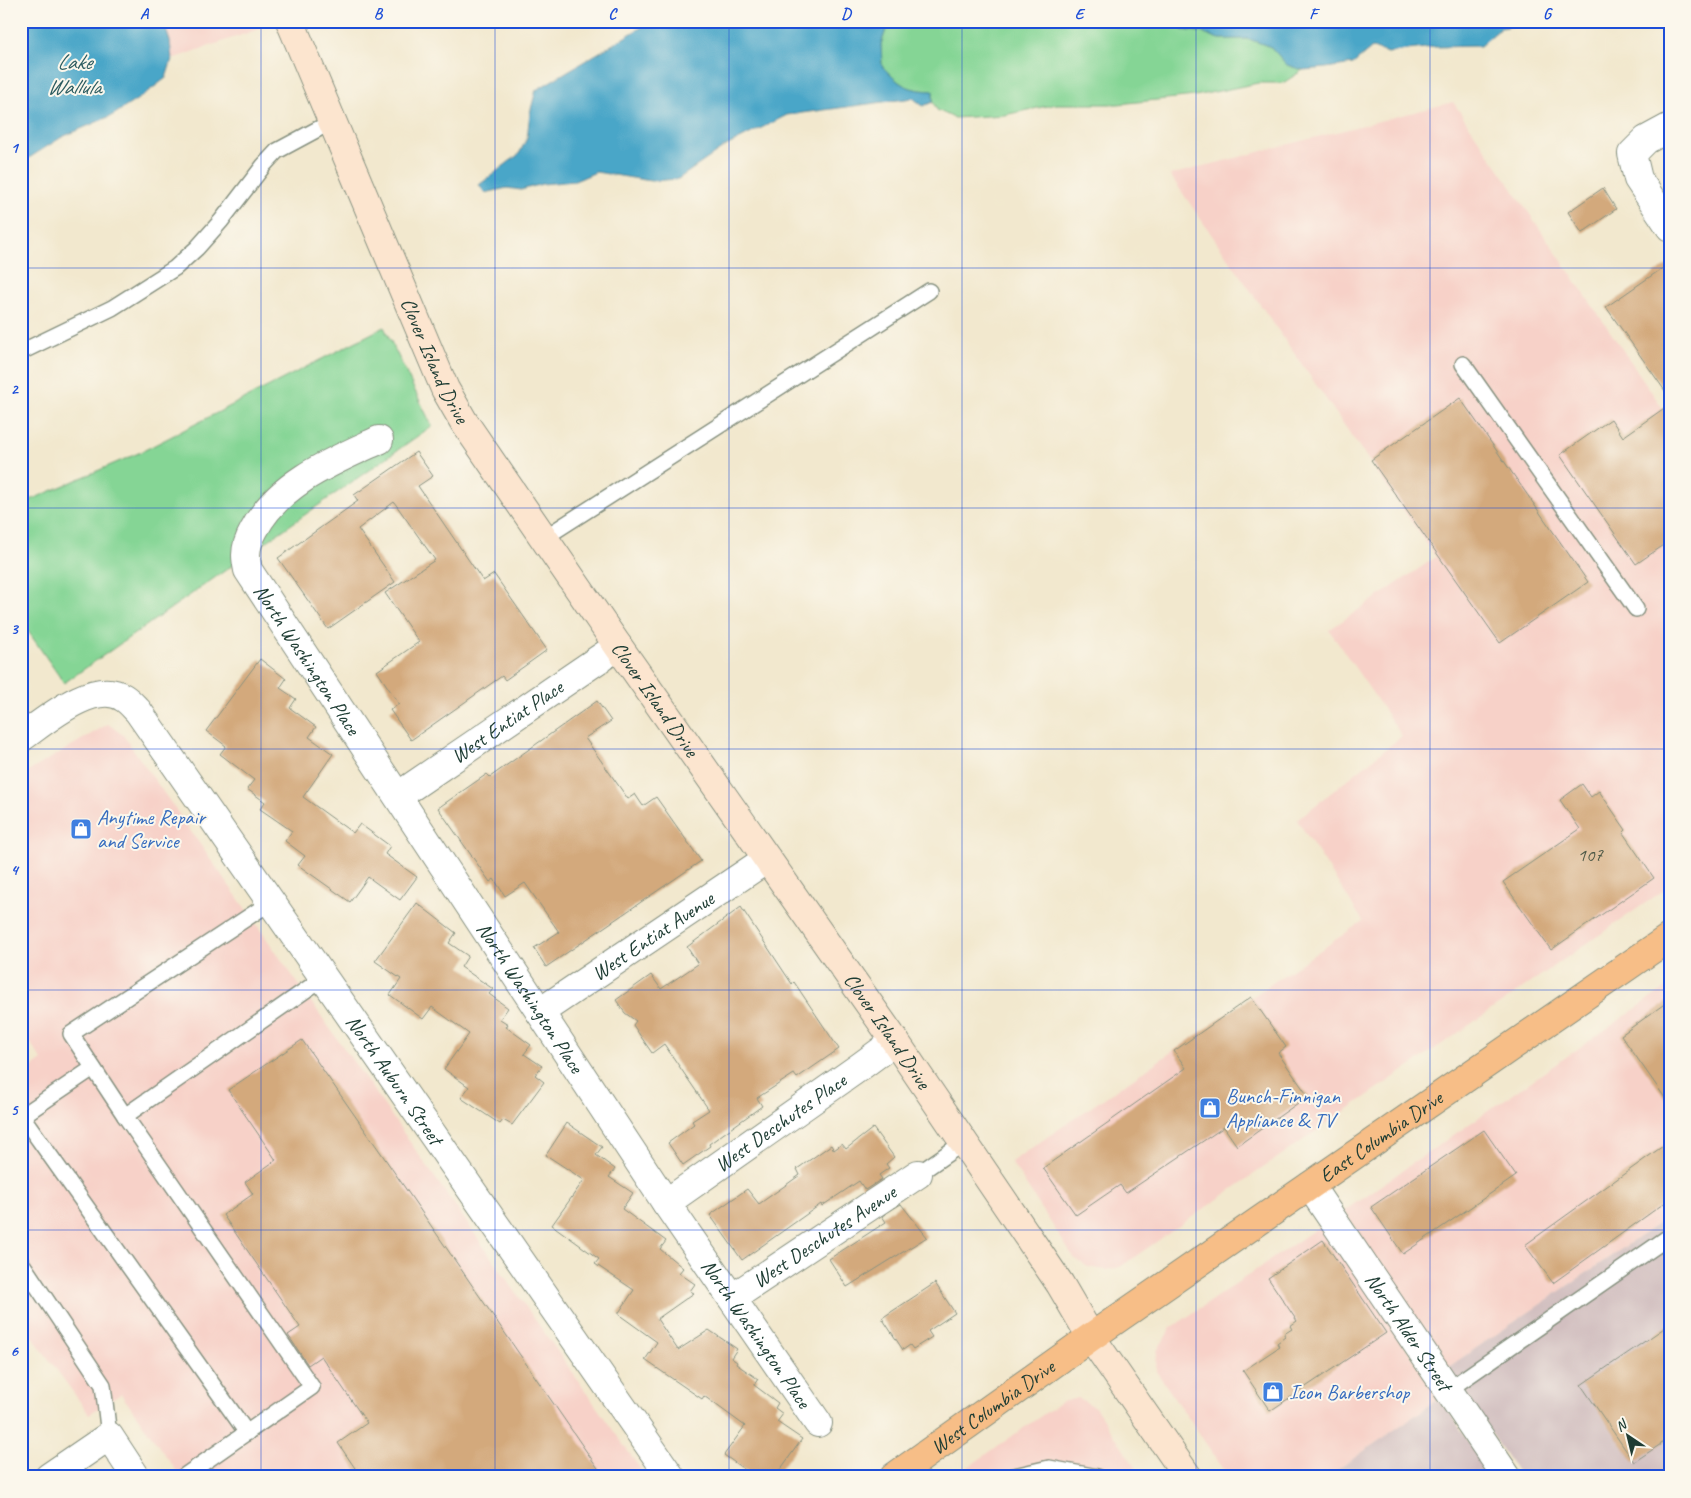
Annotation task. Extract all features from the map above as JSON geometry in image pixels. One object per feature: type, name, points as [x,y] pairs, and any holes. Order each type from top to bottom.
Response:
[{"type":"main road","name":"East Columbia Drive","points":[[1091,1337],[1670,937]]},
{"type":"main road","name":"West Columbia Drive","points":[[894,1477],[1091,1337]]},
{"type":"street","name":"Clover Island Drive","points":[[290,21],[445,389],[464,422],[618,646],[895,1041],[1060,1284],[1091,1337],[1188,1477]]},
{"type":"street","points":[[1670,127],[1646,140],[1632,154],[1638,179],[1670,227]]},
{"type":"street","name":"North Washington Place","points":[[379,440],[309,475],[279,497],[260,518],[250,538],[246,555],[248,570],[666,1203],[818,1423]]},
{"type":"street","name":"West Entiat Place","points":[[398,796],[618,646]]},
{"type":"street","name":"North Auburn Street","points":[[21,738],[85,696],[109,693],[124,697],[138,711],[671,1477]]},
{"type":"street","name":"West Entiat Avenue","points":[[540,1012],[767,859]]},
{"type":"street","name":"West Deschutes Place","points":[[666,1203],[895,1041]]},
{"type":"street","name":"West Deschutes Avenue","points":[[732,1298],[918,1174]]},
{"type":"street","name":"North Alder Street","points":[[1310,1186],[1507,1477]]},
{"type":"street","points":[[49,1477],[109,1436],[136,1477]]},
{"type":"lane","points":[[21,352],[112,308],[175,268],[197,248],[221,221],[278,151],[332,122]]},
{"type":"lane","points":[[544,538],[929,291]]},
{"type":"lane","points":[[1463,364],[1636,609]]},
{"type":"lane","points":[[183,1477],[312,1387],[125,1116],[71,1034],[271,902]]},
{"type":"lane","points":[[125,1116],[323,978]]},
{"type":"lane","points":[[93,1068],[22,1116],[247,1433]]},
{"type":"lane","points":[[918,1174],[964,1142]]},
{"type":"lane","points":[[1448,1390],[1670,1236]]},
{"type":"lane","points":[[21,1262],[103,1386],[109,1436]]},
{"type":"lane","points":[[1010,1477],[1049,1468],[1098,1477]]},
{"type":"shaded area","points":[[163,21],[270,21],[259,29],[172,59],[170,41]]},
{"type":"shaded area","points":[[1453,102],[1670,419],[1670,886],[1120,1267],[1106,1270],[1088,1267],[1074,1258],[1011,1162],[1363,921],[1297,820],[1402,736],[1329,630],[1436,557],[1170,175]]},
{"type":"shaded area","points":[[108,724],[123,735],[646,1477],[181,1477],[121,1394],[89,1414],[21,1321],[21,1075],[42,1060],[21,1029],[21,776]]},
{"type":"shaded area","points":[[1670,985],[1670,1216],[1447,1368],[1344,1211]]},
{"type":"shaded area","points":[[1670,1216],[1670,1477],[1521,1477],[1447,1368]]},
{"type":"shaded area","points":[[1323,1224],[1440,1398],[1327,1477],[1229,1477],[1156,1371],[1157,1351],[1171,1328]]},
{"type":"shaded area","points":[[1078,1398],[1095,1407],[1142,1477],[954,1477],[1061,1402]]},
{"type":"shaded area","points":[[1440,1398],[1492,1477],[1327,1477]]},
{"type":"green space","points":[[889,21],[1178,21],[1182,30],[1200,32],[1219,39],[1249,39],[1271,47],[1287,65],[1303,70],[1283,83],[1258,83],[1195,96],[1118,104],[1057,104],[1004,115],[954,118],[937,110],[933,102],[933,91],[910,88],[899,82],[882,66],[881,44]]},
{"type":"green space","points":[[384,327],[432,426],[64,683],[21,621],[21,504],[141,452]]},
{"type":"water","name":"Lake Wallula","points":[[21,21],[163,21],[170,41],[172,59],[166,78],[113,115],[62,137],[21,163]]},
{"type":"water","points":[[652,21],[889,21],[881,44],[882,66],[899,82],[910,88],[933,91],[933,102],[923,106],[913,98],[787,115],[726,146],[678,179],[651,181],[596,172],[575,181],[542,184],[521,190],[507,188],[485,193],[479,185],[519,154],[527,138],[530,113],[536,90]]},
{"type":"water","points":[[1178,21],[1536,21],[1501,28],[1480,46],[1435,47],[1388,53],[1372,48],[1353,64],[1303,70],[1287,65],[1271,47],[1249,39],[1219,39],[1200,32],[1182,30]]},
{"type":"building","points":[[1603,188],[1616,209],[1582,233],[1568,212]]},
{"type":"building","points":[[1670,263],[1670,398],[1606,307]]},
{"type":"building","points":[[1460,398],[1588,582],[1500,643],[1371,460]]},
{"type":"building","points":[[1670,404],[1670,541],[1636,564],[1560,455],[1611,419],[1623,437]]},
{"type":"building","points":[[416,452],[433,476],[418,486],[483,581],[494,574],[547,650],[505,680],[502,676],[411,740],[390,710],[399,704],[377,671],[419,642],[385,593],[435,560],[394,502],[358,529],[395,582],[328,629],[278,558],[358,501],[354,495]]},
{"type":"building","points":[[260,659],[286,679],[280,688],[296,699],[290,708],[316,727],[309,737],[333,754],[303,797],[353,833],[360,824],[390,846],[385,854],[417,877],[400,900],[368,877],[350,902],[298,865],[305,856],[285,841],[292,831],[260,809],[265,802],[247,789],[254,780],[220,754],[226,746],[206,731]]},
{"type":"building","points":[[597,701],[611,721],[585,738],[628,799],[635,794],[643,806],[656,797],[701,861],[546,967],[534,948],[559,932],[525,883],[505,896],[494,879],[490,882],[438,808],[487,774],[490,777]]},
{"type":"building","points":[[1582,784],[1591,797],[1599,791],[1626,830],[1623,833],[1654,878],[1551,950],[1503,882],[1580,829],[1560,800]]},
{"type":"building","points":[[417,903],[456,933],[449,943],[468,956],[461,967],[493,989],[489,994],[508,1008],[500,1019],[508,1024],[506,1027],[531,1045],[524,1054],[542,1066],[535,1075],[544,1082],[512,1125],[503,1120],[500,1124],[461,1098],[469,1087],[444,1069],[469,1034],[432,1007],[423,1019],[390,995],[401,979],[375,961]]},
{"type":"building","points":[[741,907],[792,984],[794,982],[839,1049],[797,1078],[794,1074],[757,1098],[762,1106],[683,1165],[668,1143],[694,1124],[692,1121],[709,1110],[664,1044],[652,1053],[633,1025],[636,1021],[625,1013],[616,1000],[651,975],[661,989],[698,964],[687,947]]},
{"type":"building","name":"Bunch-Finnigan Appliance & TV","points":[[1251,997],[1286,1047],[1278,1053],[1308,1096],[1237,1146],[1224,1127],[1126,1193],[1120,1185],[1076,1215],[1043,1168],[1186,1068],[1174,1051]]},
{"type":"building","points":[[1670,1000],[1670,1105],[1621,1035]]},
{"type":"building","points":[[302,1040],[604,1477],[361,1477],[338,1443],[367,1423],[321,1356],[308,1365],[288,1335],[300,1327],[223,1215],[253,1194],[245,1182],[276,1160],[228,1090]]},
{"type":"building","points":[[567,1123],[602,1147],[596,1155],[615,1169],[609,1177],[633,1193],[622,1209],[666,1241],[660,1249],[683,1268],[679,1273],[695,1284],[690,1291],[694,1293],[657,1319],[678,1350],[709,1330],[737,1349],[731,1358],[737,1362],[736,1364],[758,1379],[754,1385],[778,1403],[775,1408],[783,1414],[777,1422],[802,1439],[775,1477],[755,1477],[724,1455],[745,1426],[704,1396],[702,1399],[645,1360],[657,1342],[618,1314],[634,1290],[595,1264],[599,1259],[552,1225],[584,1180],[546,1155]]},
{"type":"building","points":[[873,1128],[894,1157],[886,1164],[889,1168],[879,1175],[882,1179],[865,1190],[859,1181],[822,1206],[821,1204],[742,1260],[710,1215],[747,1189],[759,1204],[800,1175],[797,1169],[831,1145],[834,1150],[842,1144],[846,1149]]},
{"type":"building","points":[[1484,1130],[1516,1176],[1403,1254],[1371,1207]]},
{"type":"building","points":[[1670,1141],[1670,1199],[1553,1283],[1525,1245]]},
{"type":"building","points":[[901,1204],[927,1237],[847,1287],[829,1259],[886,1222],[882,1216]]},
{"type":"building","points":[[1323,1240],[1386,1333],[1270,1411],[1243,1371],[1279,1347],[1277,1343],[1285,1337],[1284,1334],[1292,1329],[1290,1326],[1297,1321],[1268,1278]]},
{"type":"building","points":[[935,1283],[955,1313],[928,1331],[932,1337],[913,1349],[910,1345],[903,1350],[882,1318]]},
{"type":"building","points":[[1670,1324],[1670,1438],[1634,1462],[1581,1385]]},
{"type":"place","name":"Anytime Repair and Service","points":[[81,829]]},
{"type":"place","name":"Bunch-Finnigan Appliance & TV","points":[[1210,1108]]},
{"type":"place","name":"Icon Barbershop","points":[[1273,1392]]}]
